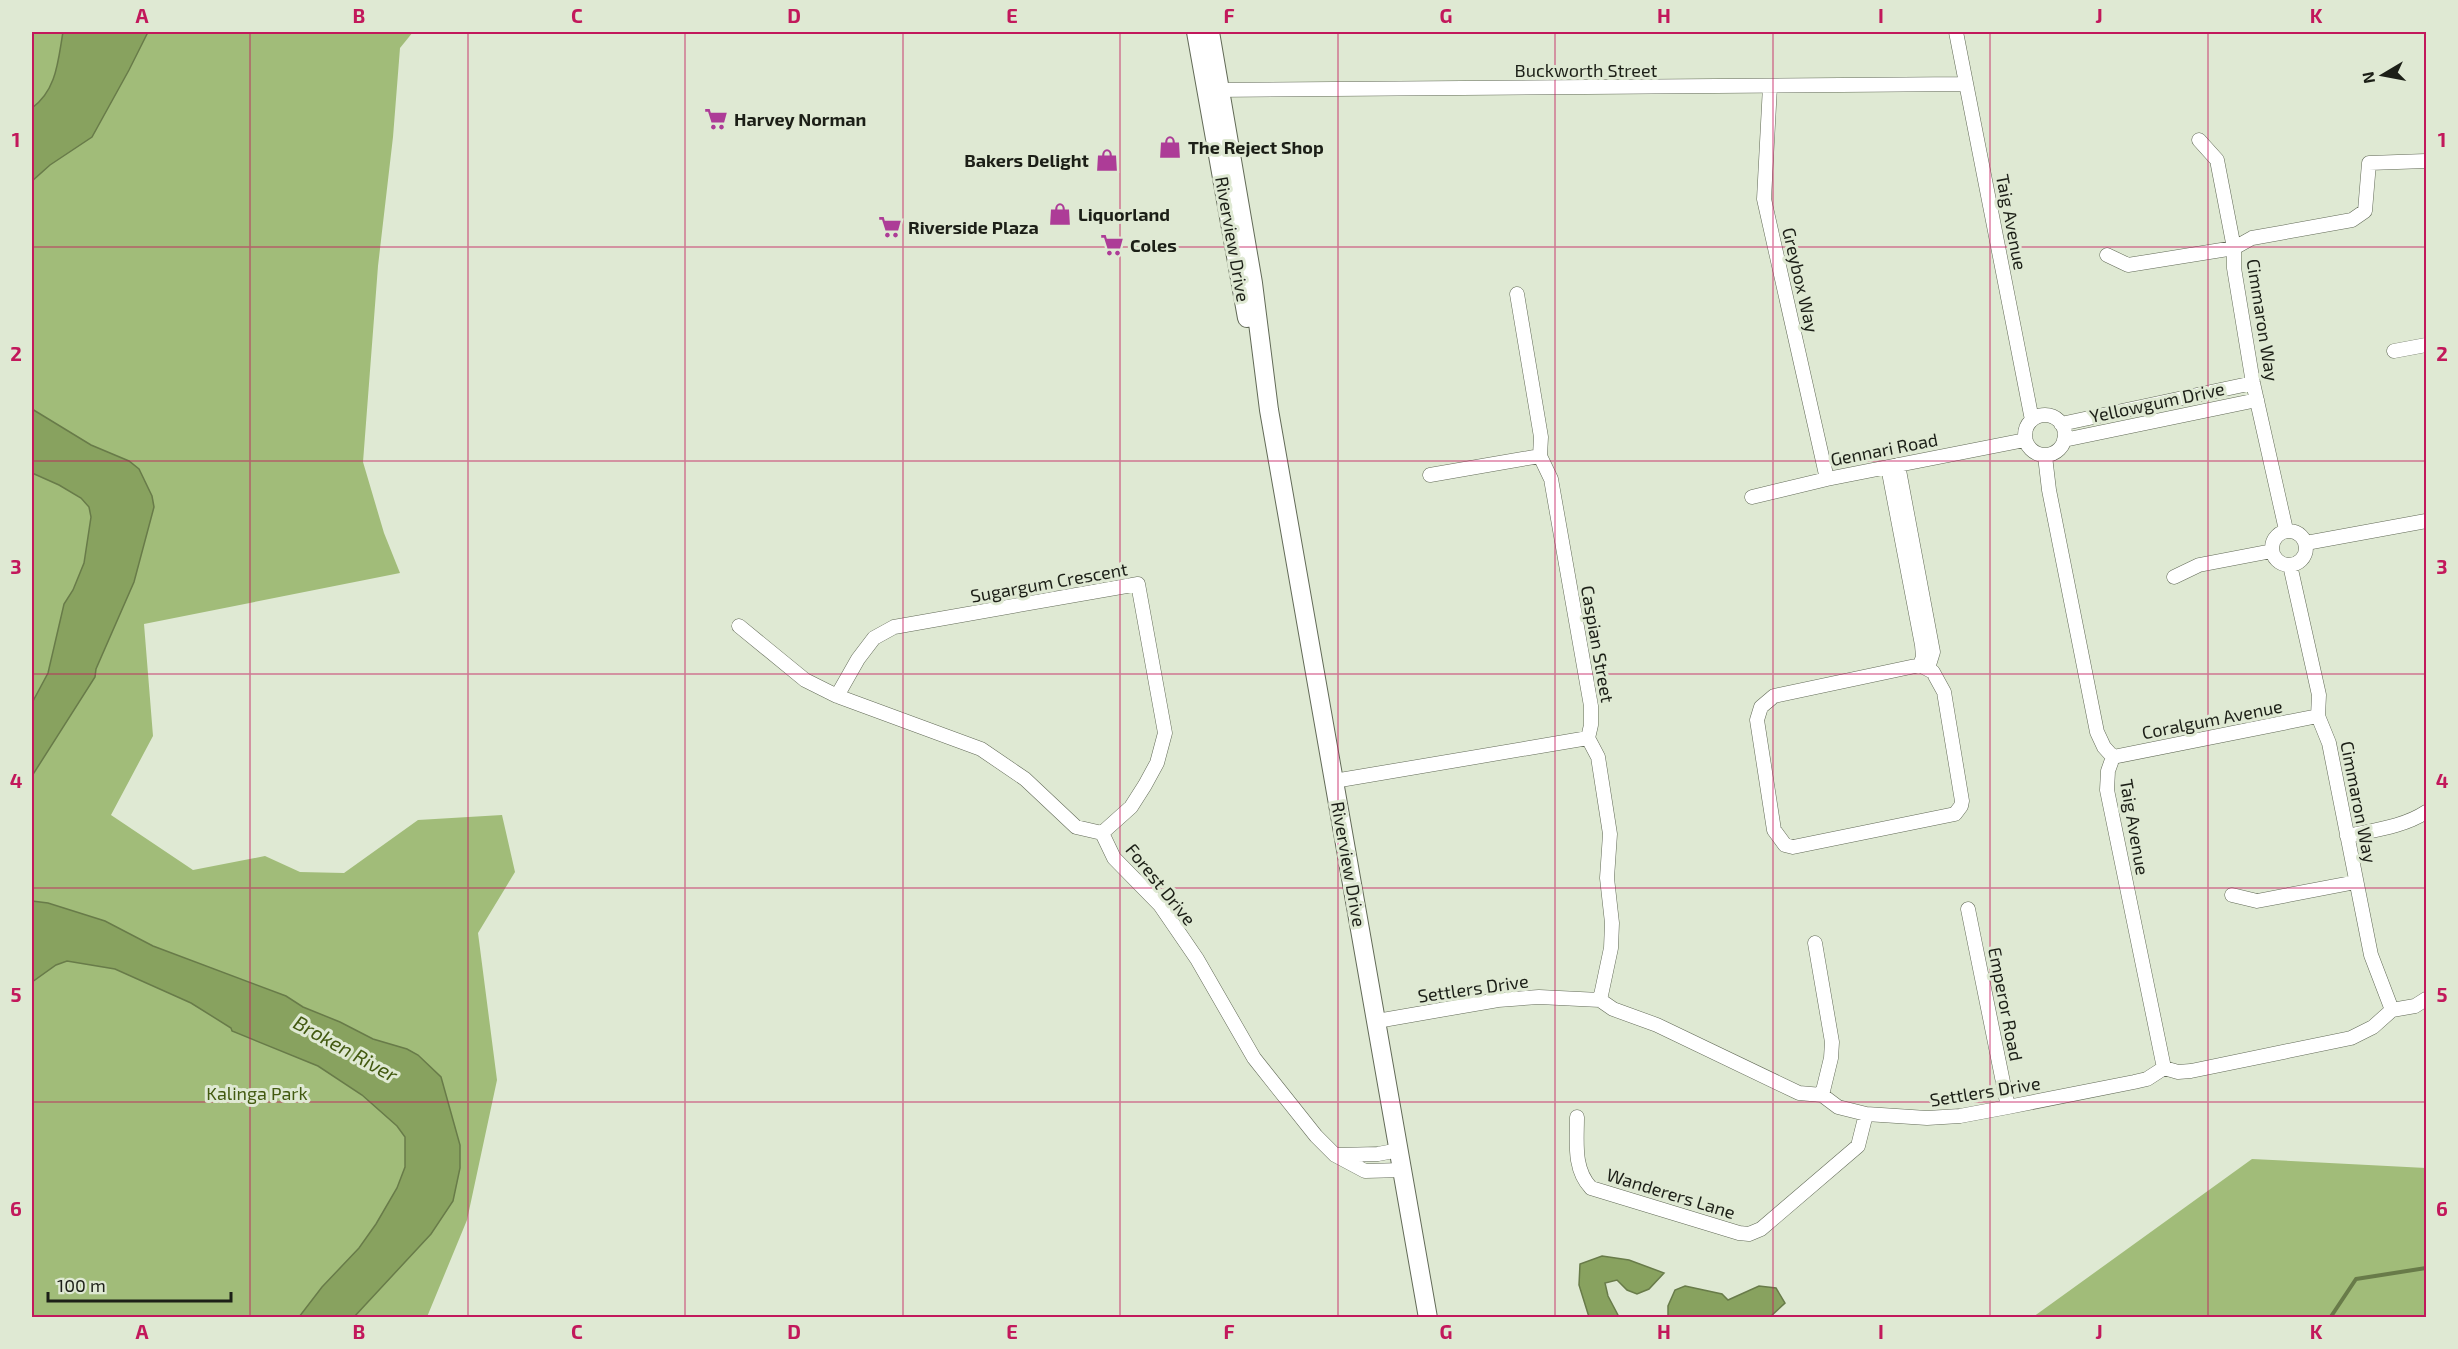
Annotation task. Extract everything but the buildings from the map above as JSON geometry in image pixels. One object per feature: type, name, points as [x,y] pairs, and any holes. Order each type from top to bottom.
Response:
[{"type":"street","name":"Riverview Drive","points":[[1196,32],[1213,90]]},
{"type":"street","name":"Riverview Drive","points":[[1210,32],[1213,90],[1240,285],[1269,410],[1428,1317]]},
{"type":"street","name":"Taig Avenue","points":[[1956,32],[2032,420]]},
{"type":"street","name":"Buckworth Street","points":[[1213,90],[1966,84]]},
{"type":"street","name":"Greybox Way","points":[[1770,86],[1764,199],[1827,479]]},
{"type":"street","points":[[2107,255],[2128,265],[2234,248],[2217,160],[2199,140]]},
{"type":"street","name":"Cimmaron Way","points":[[2286,531],[2253,383],[2234,268],[2234,248],[2252,238],[2352,219],[2365,211],[2369,163],[2427,162]]},
{"type":"street","name":"Caspian Street","points":[[1517,294],[1541,437],[1539,456],[1551,479],[1591,706],[1592,725],[1588,738],[1598,757],[1610,834],[1607,887],[1612,922],[1611,948],[1600,1000]]},
{"type":"street","points":[[2394,351],[2427,345]]},
{"type":"street","name":"Yellowgum Drive","points":[[2061,424],[2253,383]]},
{"type":"street","name":"Yellowgum Drive","points":[[2064,440],[2257,400]]},
{"type":"street","points":[[2047,415],[2061,424],[2064,440],[2058,451],[2045,456],[2032,452],[2025,440],[2026,427],[2032,420],[2047,415]]},
{"type":"street","name":"Gennari Road","points":[[1752,497],[1827,479],[2025,440]]},
{"type":"street","points":[[1430,475],[1539,456]]},
{"type":"street","name":"Taig Avenue","points":[[2045,456],[2049,490],[2097,732],[2104,747],[2113,757],[2108,771],[2107,790],[2164,1068]]},
{"type":"street","points":[[1893,466],[1933,652],[1924,666],[1774,696],[1765,702],[1758,712],[1757,720],[1774,830],[1785,845],[1793,847],[1955,814],[1959,810],[1962,801],[1944,692],[1937,677],[1924,666]]},
{"type":"street","points":[[2306,543],[2427,521]]},
{"type":"street","points":[[2286,531],[2301,534],[2306,543],[2303,558],[2290,565],[2280,563],[2272,551],[2275,538],[2286,531]]},
{"type":"street","points":[[2174,577],[2199,565],[2272,551]]},
{"type":"street","name":"Cimmaron Way","points":[[2290,565],[2319,695],[2318,716],[2329,743],[2371,955],[2392,1010]]},
{"type":"street","name":"Sugargum Crescent","points":[[837,696],[858,659],[874,638],[894,627],[1138,584],[1165,733],[1157,763],[1145,785],[1131,807],[1102,833]]},
{"type":"street","name":"Forest Drive","points":[[739,626],[805,681],[837,696],[981,749],[1025,779],[1076,827],[1102,833],[1114,858],[1160,905],[1197,959],[1254,1058],[1316,1136],[1335,1155],[1365,1171],[1403,1170]]},
{"type":"street","name":"Coralgum Avenue","points":[[2113,757],[2318,716]]},
{"type":"street","points":[[1334,781],[1588,738]]},
{"type":"street","points":[[2348,836],[2388,827],[2417,818],[2427,812]]},
{"type":"street","points":[[2232,895],[2257,901],[2356,882]]},
{"type":"street","name":"Emperor Road","points":[[1968,909],[2008,1107]]},
{"type":"street","points":[[1815,943],[1832,1035],[1831,1058],[1822,1095]]},
{"type":"street","name":"Settlers Drive","points":[[1377,1021],[1498,1000],[1539,998],[1600,1000],[1614,1009],[1657,1025],[1799,1093],[1822,1095],[1838,1107],[1866,1114],[1927,1118],[1960,1116],[2134,1082],[2147,1079],[2164,1068]]},
{"type":"street","points":[[2164,1068],[2191,1071],[2351,1038],[2373,1027],[2392,1010],[2415,1006],[2427,999]]},
{"type":"street","name":"Wanderers Lane","points":[[1577,1118],[1576,1149],[1580,1171],[1591,1188],[1739,1233],[1749,1234],[1761,1229],[1857,1146],[1866,1114]]},
{"type":"street","points":[[1335,1155],[1371,1155],[1399,1150]]},
{"type":"green space","name":"Kalinga Park","points":[[32,32],[413,32],[400,48],[393,137],[378,266],[363,462],[384,533],[400,573],[144,624],[153,736],[111,815],[193,870],[265,856],[300,872],[344,873],[418,820],[502,815],[515,872],[478,933],[497,1080],[467,1220],[427,1317],[32,1317]]},
{"type":"green space","points":[[2252,1159],[2426,1168],[2426,1317],[2033,1317]]},
{"type":"water","points":[[63,32],[148,32],[92,137],[50,165],[32,181],[32,108],[47,92],[55,74]]},
{"type":"water","points":[[32,409],[91,445],[129,461],[139,469],[152,496],[154,507],[134,582],[96,669],[95,677],[32,776],[32,703],[48,673],[64,604],[73,590],[84,563],[91,517],[89,507],[81,498],[32,473]]},
{"type":"water","name":"Broken River","points":[[32,901],[48,903],[105,921],[153,946],[286,996],[303,1007],[373,1039],[407,1049],[418,1055],[441,1077],[460,1145],[460,1168],[453,1201],[431,1234],[354,1317],[299,1317],[322,1287],[359,1248],[397,1188],[405,1167],[405,1137],[397,1126],[362,1095],[318,1066],[232,1031],[231,1028],[191,1003],[115,969],[67,961],[56,965],[32,982]]},
{"type":"water","points":[[1602,1256],[1629,1260],[1664,1273],[1649,1289],[1637,1294],[1627,1290],[1617,1280],[1605,1283],[1608,1296],[1619,1317],[1589,1317],[1579,1285],[1580,1264]]},
{"type":"water","points":[[1685,1286],[1722,1294],[1728,1300],[1759,1286],[1776,1288],[1785,1303],[1770,1317],[1668,1317],[1668,1306],[1675,1290]]},
{"type":"waterway","points":[[2330,1318],[2356,1279],[2426,1268]]},
{"type":"place","name":"Harvey Norman","points":[[716,119]]},
{"type":"place","name":"The Reject Shop","points":[[1170,147]]},
{"type":"place","name":"Bakers Delight","points":[[1107,160]]},
{"type":"place","name":"Liquorland","points":[[1060,214]]},
{"type":"place","name":"Riverside Plaza","points":[[890,227]]},
{"type":"place","name":"Coles","points":[[1112,245]]}]
